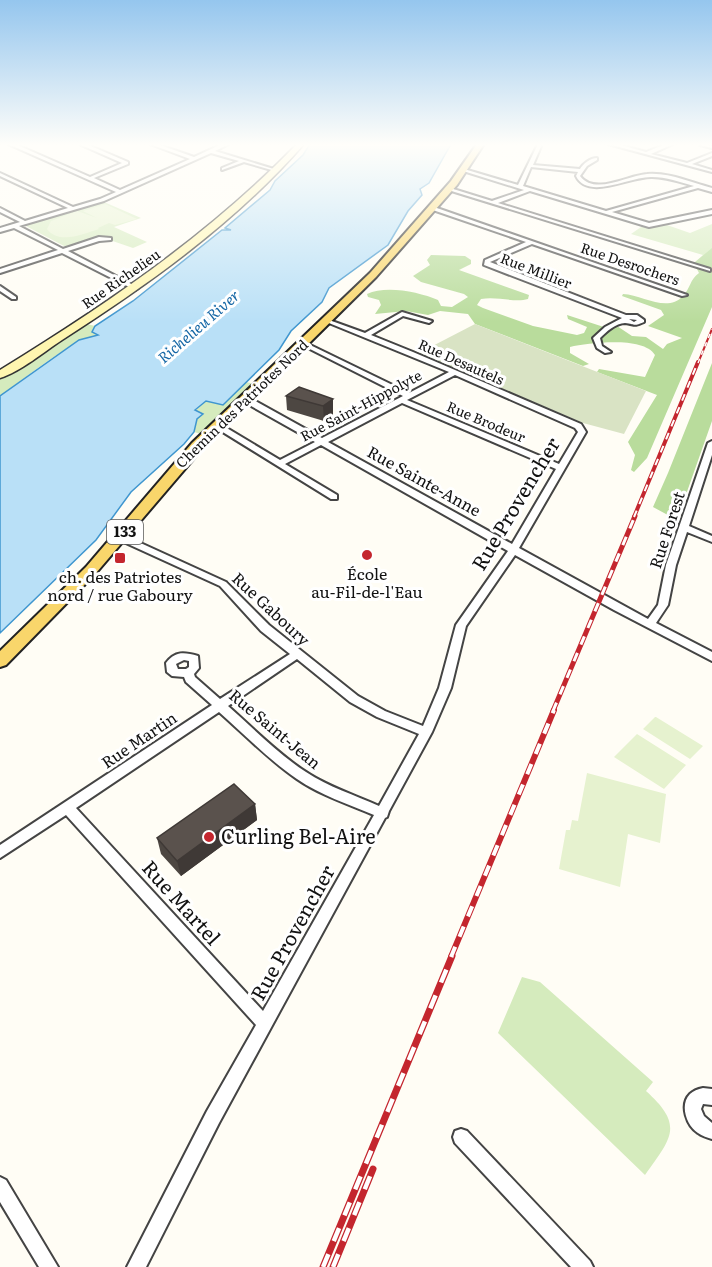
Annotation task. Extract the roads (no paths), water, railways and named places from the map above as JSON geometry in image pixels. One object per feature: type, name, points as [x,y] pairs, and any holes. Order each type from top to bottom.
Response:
[{"type":"main road","name":"Rue Richelieu","points":[[0,375],[135,288],[239,203]]},
{"type":"main road","name":"Chemin des Patriotes Nord","points":[[0,662],[53,610],[120,537],[165,481],[217,426],[247,400],[373,275],[436,203]]},
{"type":"street","points":[[62,203],[74,209]]},
{"type":"street","points":[[0,230],[90,203]]},
{"type":"street","points":[[492,203],[708,270]]},
{"type":"street","points":[[572,203],[653,226],[712,212]]},
{"type":"street","points":[[604,213],[639,203]]},
{"type":"street","name":"Rue Desrochers","points":[[432,208],[684,295]]},
{"type":"street","points":[[0,210],[25,223]]},
{"type":"street","points":[[15,226],[135,288]]},
{"type":"street","points":[[0,271],[99,239],[109,239]]},
{"type":"street","name":"Rue Millier","points":[[530,243],[487,261],[486,264],[624,319],[607,328],[596,338],[599,346],[607,352]]},
{"type":"street","points":[[0,288],[14,298]]},
{"type":"street","points":[[366,335],[402,314],[429,321]]},
{"type":"street","name":"Rue Desautels","points":[[327,321],[455,372],[582,430]]},
{"type":"street","name":"Rue Brodeur","points":[[304,344],[405,398],[561,468]]},
{"type":"street","name":"Rue Saint-Hippolyte","points":[[279,464],[455,372]]},
{"type":"street","name":"Rue Sainte-Anne","points":[[247,400],[650,625],[712,657]]},
{"type":"street","points":[[217,426],[334,497]]},
{"type":"street","name":"Rue Provencher","points":[[136,1267],[213,1117],[426,732],[445,688],[462,625],[514,549],[582,430]]},
{"type":"street","name":"Rue Forest","points":[[650,625],[663,605],[666,582],[712,443]]},
{"type":"street","points":[[700,476],[712,480]]},
{"type":"street","points":[[684,527],[712,539]]},
{"type":"street","name":"Rue Gaboury","points":[[120,537],[223,584],[255,618],[297,654],[368,707],[426,732]]},
{"type":"street","name":"Rue Martin","points":[[0,852],[297,654]]},
{"type":"street","name":"Rue Saint-Jean","points":[[188,673],[190,679],[302,776],[383,813]]},
{"type":"street","name":"Rue Martel","points":[[68,808],[265,1024]]},
{"type":"street","points":[[712,1097],[699,1097],[695,1100],[692,1110],[697,1122],[712,1131]]},
{"type":"street","points":[[461,1137],[584,1267]]},
{"type":"street","points":[[0,1186],[49,1267]]},
{"type":"water","name":"Richelieu River","points":[[254,203],[415,203],[388,245],[329,288],[322,302],[291,331],[279,350],[223,405],[206,401],[195,410],[203,414],[197,419],[194,432],[184,444],[131,492],[96,540],[0,633],[0,396],[79,340],[98,335],[92,332],[95,326],[133,301],[222,230],[231,230],[225,228]]},
{"type":"railway","points":[[698,363],[712,329]]},
{"type":"railway","points":[[634,517],[698,362]]},
{"type":"railway","points":[[553,711],[635,516]]},
{"type":"railway","points":[[451,957],[554,710]]},
{"type":"railway","points":[[323,1267],[452,956]]},
{"type":"railway","points":[[333,1267],[373,1169]]},
{"type":"place","name":"École au-Fil-de-l'Eau","points":[[367,555]]},
{"type":"place","name":"ch. des Patriotes nord / rue Gaboury","points":[[120,558]]},
{"type":"place","name":"Curling Bel-Aire","points":[[209,837]]}]
